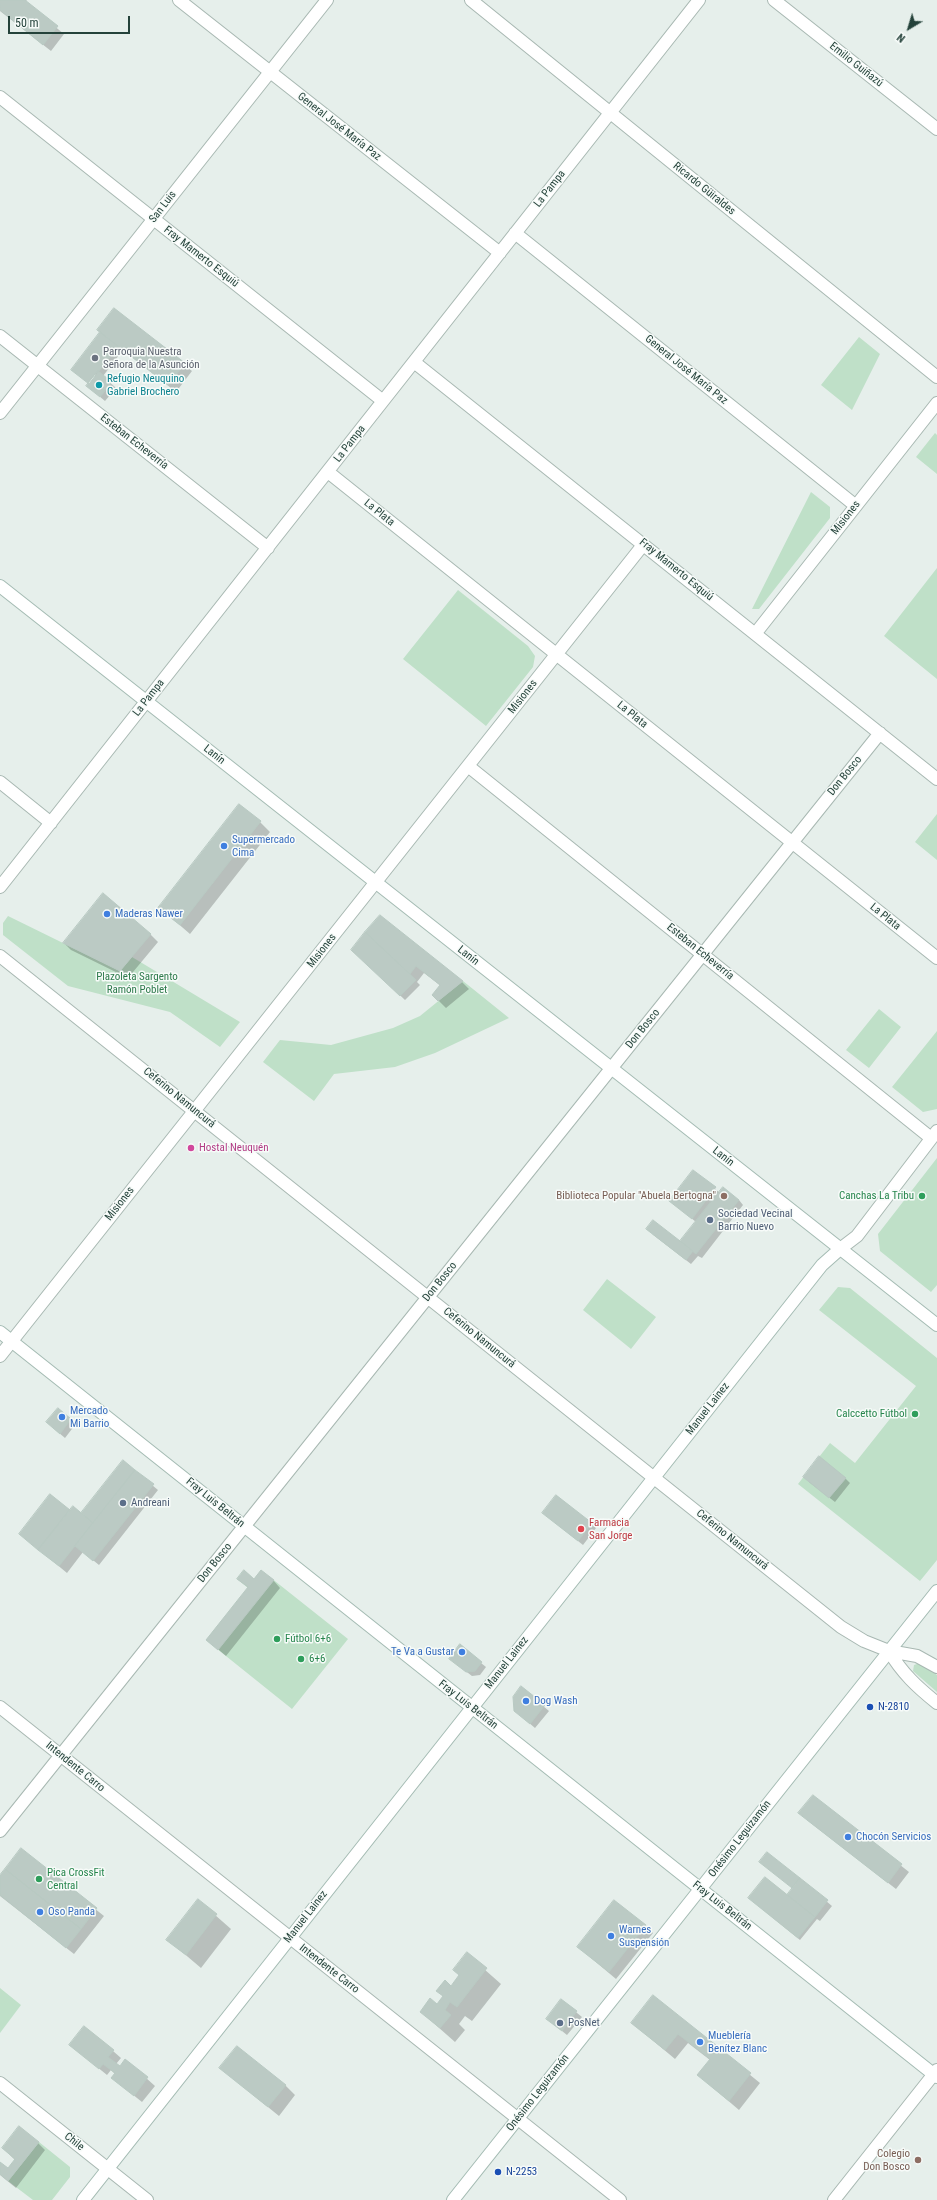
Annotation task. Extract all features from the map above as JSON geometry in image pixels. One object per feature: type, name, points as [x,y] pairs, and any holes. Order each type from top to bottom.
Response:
[{"type":"street","name":"General José María Paz","points":[[179,0],[500,253]]},
{"type":"street","name":"San Luis","points":[[0,413],[327,0]]},
{"type":"street","name":"Ricardo Güiraldes","points":[[471,0],[937,377]]},
{"type":"street","name":"La Pampa","points":[[0,887],[699,0]]},
{"type":"street","name":"Emilio Guiñazú","points":[[774,0],[937,129]]},
{"type":"street","name":"Fray Mamerto Esquiú","points":[[0,97],[383,401]]},
{"type":"street","name":"General José María Paz","points":[[515,233],[856,506]]},
{"type":"street","name":"Esteban Echeverría","points":[[0,336],[268,548]]},
{"type":"street","name":"Fray Mamerto Esquiú","points":[[414,362],[937,779]]},
{"type":"street","name":"Misiones","points":[[755,634],[937,403]]},
{"type":"street","name":"La Plata","points":[[328,472],[937,958]]},
{"type":"street","name":"Misiones","points":[[0,1356],[643,545]]},
{"type":"street","name":"Lanín","points":[[0,586],[937,1325]]},
{"type":"street","name":"Don Bosco","points":[[0,1831],[880,733]]},
{"type":"street","name":"Esteban Echeverría","points":[[468,766],[702,954],[934,1134]]},
{"type":"street","points":[[0,782],[51,823]]},
{"type":"street","name":"Ceferino Namuncurá","points":[[0,956],[841,1627],[864,1641],[889,1652],[917,1656],[937,1667]]},
{"type":"street","name":"Manuel Lainez","points":[[83,2200],[822,1265],[857,1236],[934,1134]]},
{"type":"street","name":"Fray Luis Beltrán","points":[[0,1332],[700,1889],[936,2074]]},
{"type":"street","name":"Onésimo Leguizamón","points":[[453,2200],[937,1591]]},
{"type":"street","points":[[889,1652],[900,1670],[915,1686],[937,1703]]},
{"type":"street","name":"Intendente Carro","points":[[0,1707],[620,2200]]},
{"type":"street","points":[[834,2200],[936,2074]]},
{"type":"street","name":"Chile","points":[[0,2083],[148,2200]]},
{"type":"green space","points":[[859,337],[880,354],[852,410],[821,385]]},
{"type":"green space","points":[[935,433],[937,435],[937,474],[916,457]]},
{"type":"green space","points":[[811,492],[830,507],[830,518],[759,609],[752,609]]},
{"type":"green space","points":[[937,568],[937,679],[884,636]]},
{"type":"green space","points":[[458,590],[528,646],[535,656],[533,667],[486,726],[403,659]]},
{"type":"green space","points":[[937,814],[937,860],[915,842]]},
{"type":"green space","name":"Plazoleta Sargento Ramón Poblet","points":[[8,916],[120,971],[132,957],[240,1022],[220,1047],[170,1012],[68,986],[3,935],[3,923]]},
{"type":"green space","points":[[463,981],[509,1018],[435,1053],[395,1067],[334,1074],[314,1101],[263,1062],[280,1040],[331,1045],[393,1028],[420,1016]]},
{"type":"green space","points":[[879,1009],[901,1027],[869,1068],[846,1050]]},
{"type":"green space","points":[[937,1031],[937,1109],[923,1112],[892,1087]]},
{"type":"green space","name":"Canchas La Tribu","points":[[937,1158],[937,1285],[931,1292],[880,1251],[878,1234]]},
{"type":"green space","points":[[607,1279],[656,1317],[631,1349],[583,1310]]},
{"type":"green space","name":"Calccetto Fútbol","points":[[838,1287],[850,1288],[937,1358],[937,1560],[920,1581],[798,1484],[830,1443],[855,1463],[916,1386],[819,1310]]},
{"type":"green space","name":"Fútbol 6+6","points":[[244,1570],[254,1579],[261,1570],[348,1639],[292,1709],[206,1640],[248,1588],[237,1579]]},
{"type":"green space","points":[[920,1663],[937,1675],[937,1692],[913,1671],[914,1665]]},
{"type":"green space","points":[[0,1988],[21,2005],[0,2033]]},
{"type":"green space","points":[[39,2142],[70,2167],[70,2177],[52,2200],[33,2200],[8,2181]]},
{"type":"building","points":[[0,0],[25,0],[58,26],[43,45],[0,10]]},
{"type":"building","points":[[114,308],[185,363],[168,385],[97,330]]},
{"type":"building","name":"Parroquia Nuestra Señora de la Asunción","points":[[100,332],[118,346],[89,384],[71,370]]},
{"type":"building","name":"Refugio Neuquino Gabriel Brochero","points":[[98,371],[112,382],[100,397],[86,386]]},
{"type":"building","name":"Supermercado Cima","points":[[239,804],[261,821],[180,925],[158,908]]},
{"type":"building","name":"Maderas Nawer","points":[[103,893],[151,934],[120,971],[63,943]]},
{"type":"building","points":[[380,915],[463,981],[438,1001],[432,995],[440,985],[416,966],[410,974],[365,932]]},
{"type":"building","points":[[365,932],[416,980],[400,996],[351,950]]},
{"type":"building","points":[[693,1170],[716,1187],[692,1219],[669,1201]]},
{"type":"building","name":"Sociedad Vecinal Barrio Nuevo","points":[[723,1187],[739,1200],[696,1254],[680,1241]]},
{"type":"building","points":[[653,1220],[693,1251],[686,1260],[646,1229]]},
{"type":"building","points":[[58,1408],[71,1419],[60,1434],[46,1422]]},
{"type":"building","points":[[819,1456],[846,1478],[829,1498],[803,1477]]},
{"type":"building","points":[[123,1460],[135,1470],[93,1523],[81,1513]]},
{"type":"building","name":"Andreani","points":[[135,1470],[154,1484],[93,1561],[75,1546]]},
{"type":"building","points":[[50,1494],[70,1510],[38,1550],[19,1534]]},
{"type":"building","points":[[556,1495],[592,1523],[578,1541],[542,1513]]},
{"type":"building","points":[[73,1506],[93,1523],[59,1566],[38,1550]]},
{"type":"building","points":[[244,1570],[254,1579],[261,1570],[274,1580],[218,1650],[206,1640],[248,1587],[237,1579]]},
{"type":"building","name":"Te Va a Gustar","points":[[460,1644],[482,1662],[475,1671],[466,1672],[449,1659]]},
{"type":"building","name":"Dog Wash","points":[[521,1686],[545,1705],[530,1724],[514,1711],[513,1697]]},
{"type":"building","name":"Chocón Servicios","points":[[813,1795],[902,1864],[888,1883],[798,1813]]},
{"type":"building","name":"Pica CrossFit Central","points":[[21,1848],[97,1908],[81,1929],[5,1869]]},
{"type":"building","points":[[767,1852],[800,1878],[792,1888],[759,1862]]},
{"type":"building","name":"Oso Panda","points":[[5,1869],[81,1929],[66,1948],[0,1895],[0,1875]]},
{"type":"building","points":[[765,1877],[815,1917],[798,1938],[748,1898]]},
{"type":"building","points":[[800,1878],[828,1900],[815,1917],[787,1895]]},
{"type":"building","points":[[198,1899],[217,1914],[186,1955],[166,1940]]},
{"type":"building","name":"Warnes Suspensión","points":[[614,1900],[646,1925],[609,1972],[577,1947]]},
{"type":"building","points":[[467,1952],[487,1968],[457,2007],[450,2002],[445,2010],[451,2015],[440,2028],[420,2012],[430,1998],[437,2004],[443,1996],[436,1991],[445,1980],[451,1986],[459,1975],[453,1970]]},
{"type":"building","name":"Mueblería Benítez Blanc","points":[[653,1995],[751,2073],[729,2101],[697,2075],[710,2059],[678,2034],[665,2050],[631,2023]]},
{"type":"building","points":[[561,1999],[577,2011],[562,2031],[546,2019]]},
{"type":"building","points":[[84,2026],[114,2050],[108,2057],[120,2066],[125,2059],[148,2077],[134,2096],[111,2078],[115,2073],[103,2064],[99,2069],[69,2045]]},
{"type":"building","points":[[237,2046],[286,2085],[268,2107],[219,2068]]},
{"type":"building","points":[[19,2126],[39,2142],[8,2181],[0,2174],[0,2162],[8,2168],[15,2159],[2,2148]]},
{"type":"place","name":"Parroquia Nuestra Señora de la Asunción","points":[[95,358]]},
{"type":"place","name":"Refugio Neuquino Gabriel Brochero","points":[[99,385]]},
{"type":"place","name":"Supermercado Cima","points":[[224,846]]},
{"type":"place","name":"Maderas Nawer","points":[[107,914]]},
{"type":"place","name":"Hostal Neuquén","points":[[191,1148]]},
{"type":"place","name":"Biblioteca Popular \"Abuela Bertogna\"","points":[[724,1196]]},
{"type":"place","name":"Canchas La Tribu","points":[[922,1196]]},
{"type":"place","name":"Sociedad Vecinal Barrio Nuevo","points":[[710,1220]]},
{"type":"place","name":"Calccetto Fútbol","points":[[915,1414]]},
{"type":"place","name":"Mercado Mi Barrio","points":[[62,1417]]},
{"type":"place","name":"Andreani","points":[[123,1503]]},
{"type":"place","name":"Farmacia San Jorge","points":[[581,1529]]},
{"type":"place","name":"Fútbol 6+6","points":[[277,1639]]},
{"type":"place","name":"Te Va a Gustar","points":[[462,1652]]},
{"type":"place","name":"6+6","points":[[301,1659]]},
{"type":"place","name":"Dog Wash","points":[[526,1701]]},
{"type":"place","name":"N-2810","points":[[870,1707]]},
{"type":"place","name":"Chocón Servicios","points":[[848,1837]]},
{"type":"place","name":"Pica CrossFit Central","points":[[39,1879]]},
{"type":"place","name":"Oso Panda","points":[[40,1912]]},
{"type":"place","name":"Warnes Suspensión","points":[[611,1936]]},
{"type":"place","name":"PosNet","points":[[560,2023]]},
{"type":"place","name":"Mueblería Benítez Blanc","points":[[700,2042]]},
{"type":"place","name":"Colegio Don Bosco","points":[[918,2160]]},
{"type":"place","name":"N-2253","points":[[498,2172]]}]
